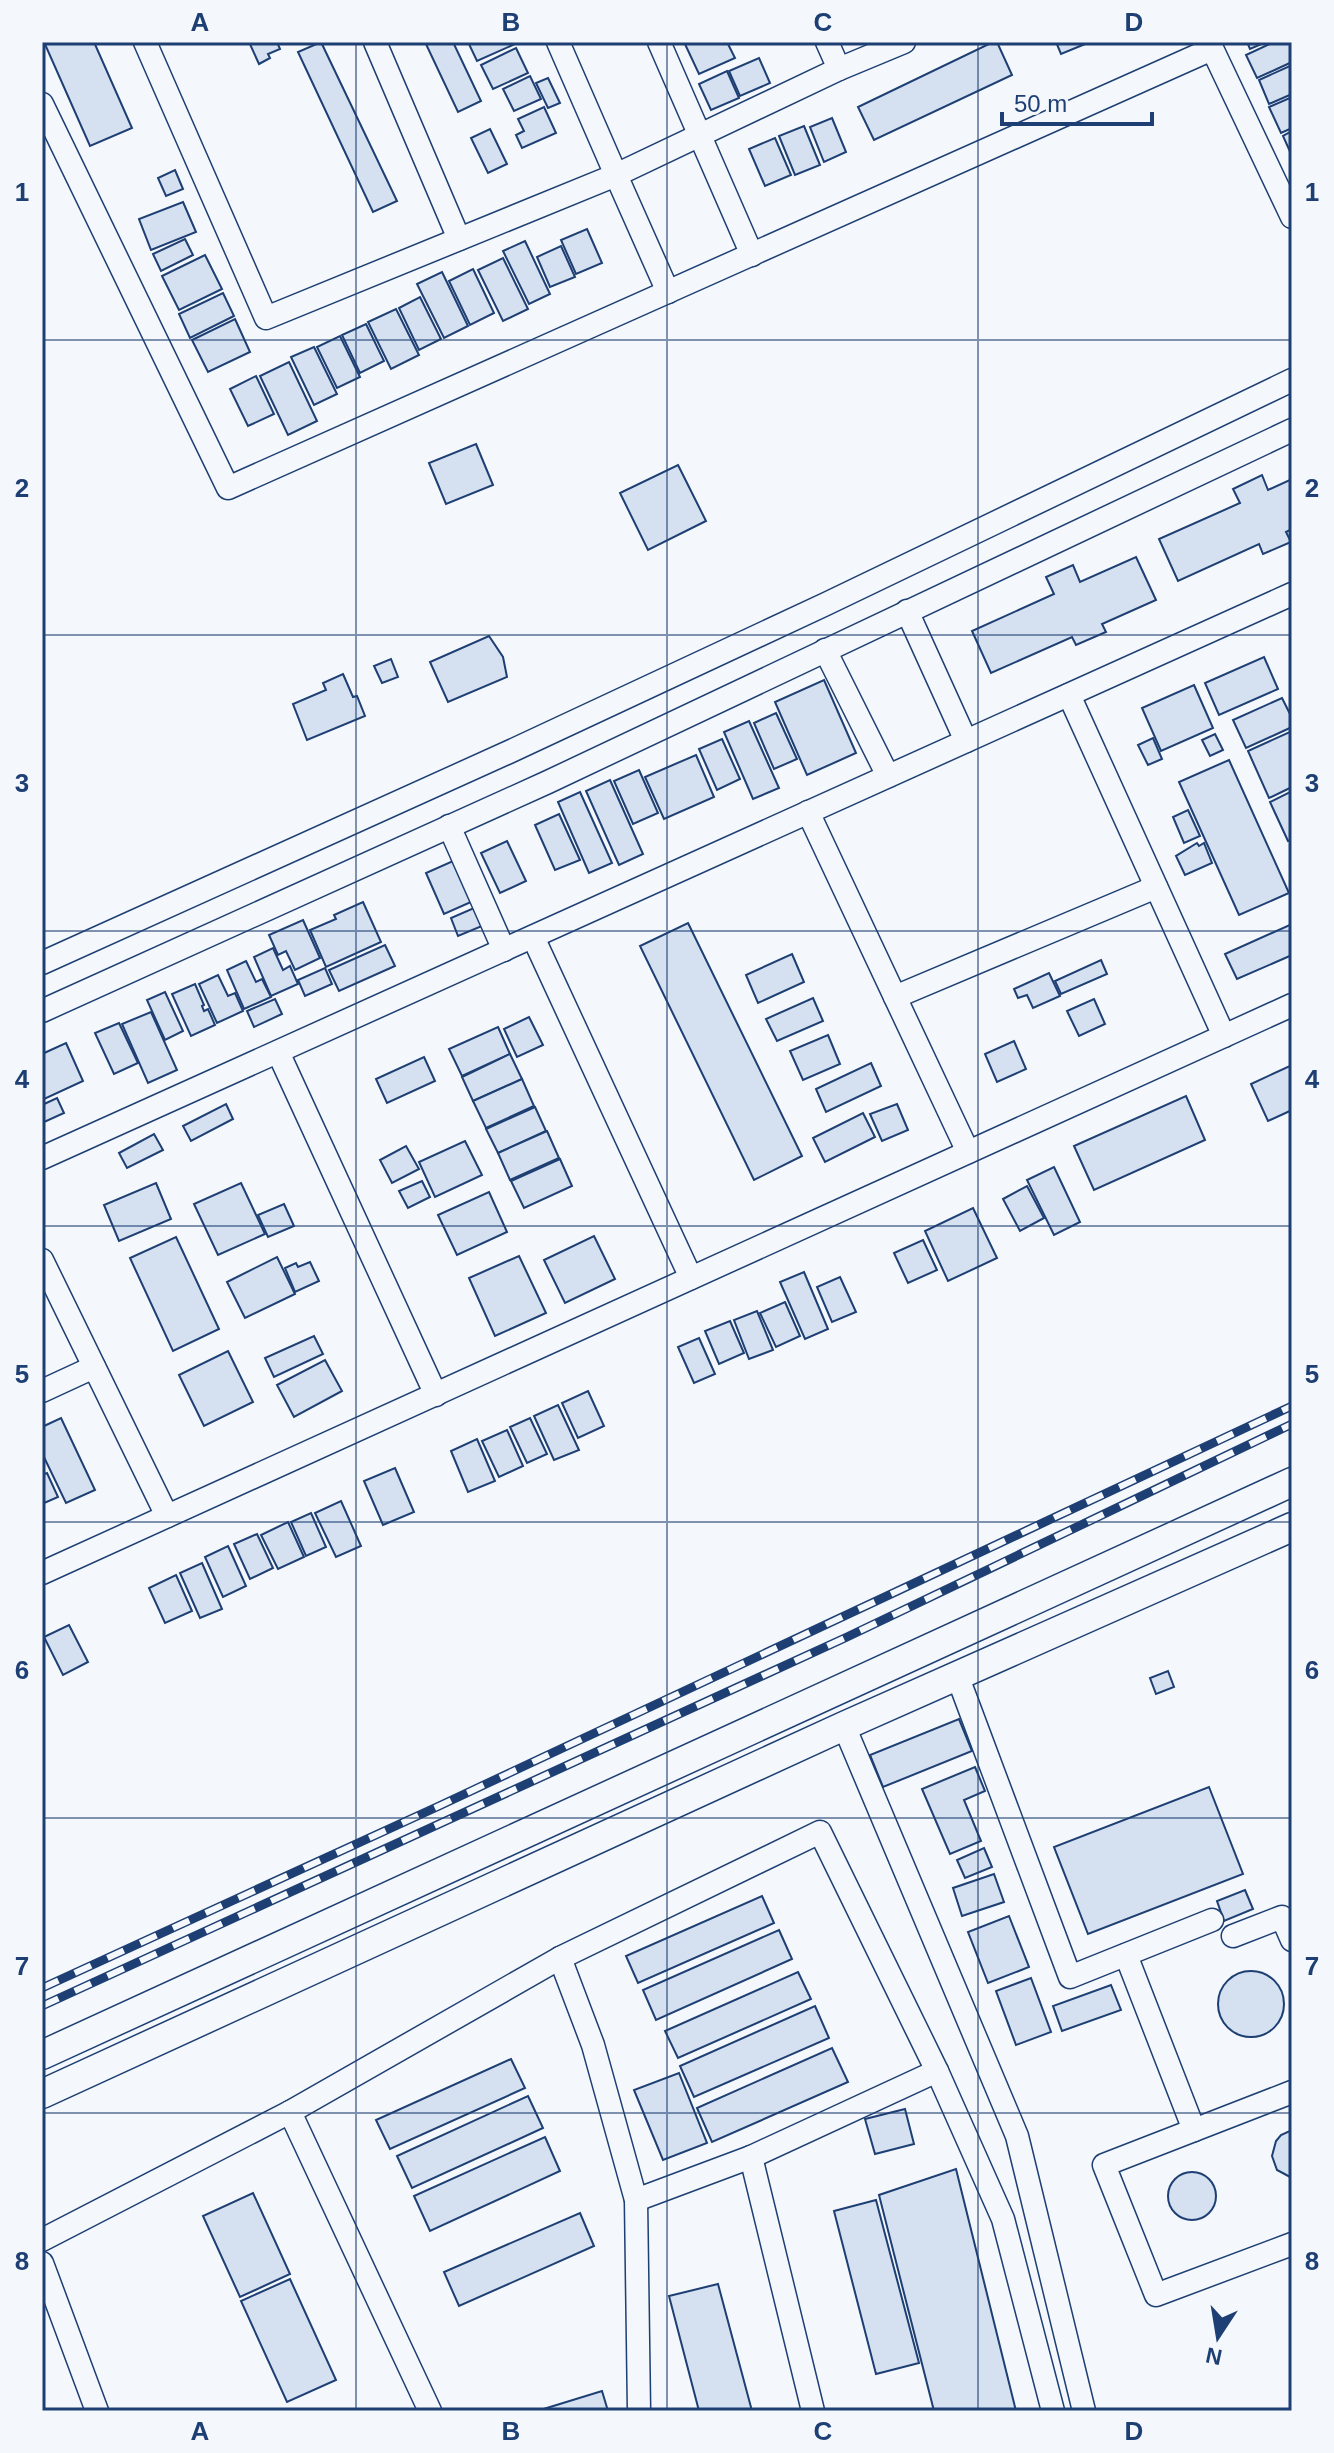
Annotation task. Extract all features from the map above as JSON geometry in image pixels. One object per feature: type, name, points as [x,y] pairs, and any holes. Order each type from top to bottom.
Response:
[{"type":"main road","points":[[42,2055],[1292,1482]]},
{"type":"main road","points":[[42,2094],[844,1726],[1292,1527]]},
{"type":"street","points":[[145,42],[266,318],[616,175],[839,69],[904,42]]},
{"type":"street","points":[[375,42],[459,239]]},
{"type":"street","points":[[558,42],[668,292]]},
{"type":"street","points":[[659,42],[752,255]]},
{"type":"street","points":[[827,42],[839,69]]},
{"type":"street","points":[[42,104],[228,488],[752,255],[1211,45],[1292,217]]},
{"type":"street","points":[[42,963],[769,631],[1292,380]]},
{"type":"street","points":[[42,1011],[449,826],[1292,430]]},
{"type":"street","points":[[42,1158],[1292,594]]},
{"type":"street","points":[[907,611],[966,741]]},
{"type":"street","points":[[825,650],[888,776]]},
{"type":"street","points":[[1069,695],[1224,1036]]},
{"type":"street","points":[[808,812],[968,1152]]},
{"type":"street","points":[[449,826],[504,950]]},
{"type":"street","points":[[895,997],[1156,887]]},
{"type":"street","points":[[533,937],[691,1278]]},
{"type":"street","points":[[42,1573],[1292,1005]]},
{"type":"street","points":[[278,1052],[436,1395]]},
{"type":"street","points":[[42,1260],[167,1516]]},
{"type":"street","points":[[42,1391],[94,1367]]},
{"type":"street","points":[[957,1675],[1070,1977],[1212,1920]]},
{"type":"street","points":[[844,1726],[1017,2136],[1084,2411]]},
{"type":"street","points":[[42,2240],[290,2112],[560,1958],[820,1832],[937,2071],[1003,2219],[1053,2411]]},
{"type":"street","points":[[1233,1936],[1282,1917],[1292,1940]]},
{"type":"street","points":[[1126,1955],[1194,2130]]},
{"type":"street","points":[[560,1958],[593,2045],[636,2200],[639,2411]]},
{"type":"street","points":[[636,2200],[751,2157],[937,2071]]},
{"type":"street","points":[[1292,2092],[1104,2165],[1156,2295],[1292,2244]]},
{"type":"street","points":[[290,2112],[430,2411]]},
{"type":"street","points":[[751,2157],[813,2411]]},
{"type":"street","points":[[42,2263],[97,2411]]},
{"type":"building","points":[[44,42],[94,42],[132,128],[90,146]]},
{"type":"building","points":[[249,42],[277,42],[280,49],[268,54],[270,58],[259,64]]},
{"type":"building","points":[[321,42],[397,201],[373,212],[298,52]]},
{"type":"building","points":[[425,42],[453,42],[481,101],[458,112]]},
{"type":"building","points":[[468,42],[514,42],[515,44],[477,61]]},
{"type":"building","points":[[684,42],[727,42],[735,58],[699,74]]},
{"type":"building","points":[[997,42],[1012,75],[874,140],[858,107]]},
{"type":"building","points":[[1056,42],[1090,42],[1061,54]]},
{"type":"building","points":[[1247,42],[1266,42],[1250,49]]},
{"type":"building","points":[[1274,42],[1292,42],[1292,62],[1257,78],[1246,55]]},
{"type":"building","points":[[516,48],[528,73],[493,89],[481,65]]},
{"type":"building","points":[[759,58],[770,83],[740,96],[729,71]]},
{"type":"building","points":[[1292,65],[1292,94],[1269,104],[1259,80]]},
{"type":"building","points":[[727,71],[739,98],[711,110],[699,84]]},
{"type":"building","points":[[530,76],[541,99],[514,111],[503,89]]},
{"type":"building","points":[[548,78],[560,103],[548,108],[536,83]]},
{"type":"building","points":[[1292,97],[1292,128],[1281,133],[1269,107]]},
{"type":"building","points":[[544,107],[556,133],[522,148],[516,135],[524,131],[518,119]]},
{"type":"building","points":[[832,118],[846,152],[824,162],[810,127]]},
{"type":"building","points":[[804,126],[820,165],[795,175],[779,136]]},
{"type":"building","points":[[490,129],[507,164],[488,173],[471,138]]},
{"type":"building","points":[[1292,131],[1292,156],[1283,136]]},
{"type":"building","points":[[775,138],[791,175],[765,186],[749,149]]},
{"type":"building","points":[[175,170],[183,189],[166,196],[158,178]]},
{"type":"building","points":[[183,202],[196,232],[151,250],[139,219]]},
{"type":"building","points":[[587,229],[602,263],[576,274],[561,240]]},
{"type":"building","points":[[185,239],[193,255],[161,271],[153,254]]},
{"type":"building","points":[[525,241],[550,294],[529,304],[503,251]]},
{"type":"building","points":[[561,246],[575,277],[550,287],[537,257]]},
{"type":"building","points":[[205,255],[222,289],[179,310],[162,276]]},
{"type":"building","points":[[503,258],[528,309],[503,321],[478,270]]},
{"type":"building","points":[[473,269],[494,313],[470,325],[449,281]]},
{"type":"building","points":[[442,272],[468,326],[444,338],[417,284]]},
{"type":"building","points":[[223,293],[234,316],[190,338],[179,314]]},
{"type":"building","points":[[420,297],[441,339],[419,350],[399,308]]},
{"type":"building","points":[[396,309],[419,355],[391,369],[368,322]]},
{"type":"building","points":[[235,319],[250,352],[208,372],[192,340]]},
{"type":"building","points":[[366,324],[384,361],[360,373],[342,335]]},
{"type":"building","points":[[340,336],[360,377],[337,388],[317,347]]},
{"type":"building","points":[[314,347],[337,394],[314,405],[291,357]]},
{"type":"building","points":[[289,362],[317,421],[288,435],[260,376]]},
{"type":"building","points":[[256,376],[274,414],[248,426],[230,389]]},
{"type":"building","points":[[476,444],[493,485],[446,504],[429,463]]},
{"type":"building","points":[[678,465],[706,521],[648,550],[620,493]]},
{"type":"building","points":[[1262,475],[1268,490],[1292,479],[1292,529],[1286,532],[1291,542],[1263,554],[1259,544],[1178,581],[1159,539],[1240,503],[1233,489]]},
{"type":"building","points":[[1136,557],[1156,600],[1102,624],[1106,632],[1076,645],[1072,637],[991,673],[972,631],[1054,594],[1046,577],[1073,565],[1080,582]]},
{"type":"building","points":[[489,636],[503,657],[507,677],[448,702],[430,662]]},
{"type":"building","points":[[1264,657],[1278,689],[1219,715],[1205,683]]},
{"type":"building","points":[[391,659],[398,677],[382,683],[374,666]]},
{"type":"building","points":[[343,674],[365,716],[307,740],[293,704],[326,690],[323,683]]},
{"type":"building","points":[[824,680],[856,753],[807,775],[775,702]]},
{"type":"building","points":[[1194,685],[1213,728],[1161,751],[1142,708]]},
{"type":"building","points":[[1282,698],[1292,718],[1292,727],[1246,748],[1233,720]]},
{"type":"building","points":[[776,713],[797,759],[774,769],[754,723]]},
{"type":"building","points":[[749,721],[779,788],[753,799],[724,732]]},
{"type":"building","points":[[1292,731],[1292,787],[1269,798],[1248,751]]},
{"type":"building","points":[[1215,734],[1223,750],[1210,756],[1202,740]]},
{"type":"building","points":[[1153,738],[1162,759],[1148,765],[1138,745]]},
{"type":"building","points":[[722,739],[740,779],[717,790],[699,749]]},
{"type":"building","points":[[696,755],[714,797],[664,819],[645,777]]},
{"type":"building","points":[[1229,760],[1289,893],[1239,915],[1179,782]]},
{"type":"building","points":[[639,770],[658,813],[633,824],[614,781]]},
{"type":"building","points":[[610,780],[643,854],[619,865],[586,791]]},
{"type":"building","points":[[1292,791],[1292,840],[1288,841],[1270,802]]},
{"type":"building","points":[[580,792],[612,863],[589,873],[558,802]]},
{"type":"building","points":[[1188,810],[1200,836],[1184,843],[1173,817]]},
{"type":"building","points":[[559,814],[580,860],[555,870],[535,825]]},
{"type":"building","points":[[507,841],[526,881],[500,893],[481,853]]},
{"type":"building","points":[[1197,843],[1199,846],[1204,843],[1212,863],[1185,875],[1176,856]]},
{"type":"building","points":[[453,861],[471,902],[444,914],[426,873]]},
{"type":"building","points":[[363,902],[381,942],[326,967],[310,930],[336,919],[334,915]]},
{"type":"building","points":[[474,908],[482,926],[458,936],[451,918]]},
{"type":"building","points":[[303,920],[320,958],[295,970],[286,951],[278,955],[269,935]]},
{"type":"building","points":[[688,923],[802,1156],[754,1180],[640,946]]},
{"type":"building","points":[[1292,924],[1292,955],[1237,979],[1225,954]]},
{"type":"building","points":[[385,945],[395,966],[339,991],[329,970]]},
{"type":"building","points":[[273,948],[283,970],[290,966],[298,984],[271,996],[254,957]]},
{"type":"building","points":[[792,954],[804,982],[758,1003],[746,975]]},
{"type":"building","points":[[1101,960],[1107,974],[1061,994],[1055,981]]},
{"type":"building","points":[[246,961],[256,982],[262,979],[271,997],[244,1009],[227,970]]},
{"type":"building","points":[[325,968],[332,984],[305,996],[298,980]]},
{"type":"building","points":[[1049,973],[1060,996],[1033,1008],[1027,995],[1018,998],[1014,989]]},
{"type":"building","points":[[218,975],[228,996],[235,993],[243,1011],[217,1023],[199,984]]},
{"type":"building","points":[[195,984],[204,1011],[208,1009],[215,1025],[191,1036],[172,994]]},
{"type":"building","points":[[165,992],[183,1031],[165,1040],[147,1000]]},
{"type":"building","points":[[813,998],[823,1021],[777,1041],[766,1019]]},
{"type":"building","points":[[275,999],[282,1014],[254,1027],[247,1011]]},
{"type":"building","points":[[1094,999],[1105,1024],[1079,1036],[1067,1011]]},
{"type":"building","points":[[151,1012],[177,1070],[148,1083],[122,1024]]},
{"type":"building","points":[[529,1017],[543,1045],[517,1057],[504,1029]]},
{"type":"building","points":[[119,1023],[138,1063],[114,1074],[95,1033]]},
{"type":"building","points":[[498,1027],[510,1054],[462,1076],[449,1049]]},
{"type":"building","points":[[828,1035],[840,1064],[803,1080],[790,1051]]},
{"type":"building","points":[[1014,1041],[1026,1069],[997,1082],[985,1054]]},
{"type":"building","points":[[66,1043],[83,1081],[42,1100],[42,1054]]},
{"type":"building","points":[[510,1054],[522,1079],[473,1101],[462,1077]]},
{"type":"building","points":[[424,1057],[435,1081],[387,1103],[376,1079]]},
{"type":"building","points":[[871,1063],[881,1086],[826,1112],[816,1089]]},
{"type":"building","points":[[1292,1065],[1292,1110],[1268,1121],[1251,1084]]},
{"type":"building","points":[[522,1079],[534,1106],[486,1128],[473,1101]]},
{"type":"building","points":[[1186,1096],[1205,1140],[1094,1190],[1074,1146]]},
{"type":"building","points":[[57,1098],[64,1113],[42,1123],[42,1105]]},
{"type":"building","points":[[226,1104],[233,1119],[191,1141],[183,1126]]},
{"type":"building","points":[[897,1104],[908,1130],[882,1141],[870,1114]]},
{"type":"building","points":[[535,1107],[546,1131],[498,1153],[486,1129]]},
{"type":"building","points":[[863,1113],[875,1137],[825,1162],[813,1138]]},
{"type":"building","points":[[547,1131],[559,1158],[510,1180],[498,1153]]},
{"type":"building","points":[[154,1134],[163,1150],[127,1168],[119,1153]]},
{"type":"building","points":[[465,1141],[482,1175],[435,1197],[419,1162]]},
{"type":"building","points":[[406,1146],[419,1169],[392,1183],[380,1160]]},
{"type":"building","points":[[560,1159],[572,1186],[524,1208],[511,1181]]},
{"type":"building","points":[[1054,1167],[1080,1222],[1054,1235],[1027,1180]]},
{"type":"building","points":[[422,1181],[430,1197],[408,1208],[399,1191]]},
{"type":"building","points":[[156,1183],[171,1219],[119,1241],[104,1205]]},
{"type":"building","points":[[241,1183],[265,1234],[218,1255],[194,1204]]},
{"type":"building","points":[[1027,1186],[1044,1218],[1020,1231],[1003,1199]]},
{"type":"building","points":[[489,1192],[507,1232],[457,1255],[438,1215]]},
{"type":"building","points":[[284,1204],[294,1226],[268,1237],[258,1215]]},
{"type":"building","points":[[973,1208],[997,1258],[948,1281],[925,1231]]},
{"type":"building","points":[[594,1236],[615,1279],[565,1303],[544,1260]]},
{"type":"building","points":[[176,1237],[219,1329],[173,1351],[130,1258]]},
{"type":"building","points":[[923,1240],[937,1270],[908,1283],[894,1253]]},
{"type":"building","points":[[519,1256],[546,1313],[495,1336],[469,1278]]},
{"type":"building","points":[[277,1257],[295,1294],[245,1318],[227,1282]]},
{"type":"building","points":[[310,1262],[319,1281],[295,1292],[285,1268]]},
{"type":"building","points":[[804,1272],[828,1329],[805,1339],[780,1282]]},
{"type":"building","points":[[840,1277],[856,1312],[832,1322],[817,1287]]},
{"type":"building","points":[[785,1302],[800,1336],[776,1347],[760,1313]]},
{"type":"building","points":[[757,1311],[773,1350],[749,1359],[734,1320]]},
{"type":"building","points":[[730,1321],[744,1353],[719,1364],[705,1331]]},
{"type":"building","points":[[314,1336],[323,1354],[274,1377],[265,1358]]},
{"type":"building","points":[[699,1338],[715,1374],[694,1383],[678,1347]]},
{"type":"building","points":[[228,1351],[253,1402],[204,1426],[179,1375]]},
{"type":"building","points":[[325,1360],[342,1391],[294,1417],[277,1385]]},
{"type":"building","points":[[588,1391],[604,1426],[578,1438],[562,1403]]},
{"type":"building","points":[[558,1405],[579,1450],[554,1460],[534,1416]]},
{"type":"building","points":[[61,1418],[95,1490],[66,1503],[42,1453],[42,1427]]},
{"type":"building","points":[[530,1418],[547,1454],[527,1463],[510,1427]]},
{"type":"building","points":[[507,1430],[523,1466],[499,1477],[482,1441]]},
{"type":"building","points":[[477,1439],[495,1481],[468,1492],[451,1451]]},
{"type":"building","points":[[395,1468],[414,1512],[383,1525],[364,1481]]},
{"type":"building","points":[[47,1473],[58,1497],[42,1504],[42,1475]]},
{"type":"building","points":[[341,1501],[361,1546],[336,1557],[315,1513]]},
{"type":"building","points":[[311,1513],[326,1547],[306,1556],[291,1522]]},
{"type":"building","points":[[288,1522],[304,1557],[278,1569],[261,1535]]},
{"type":"building","points":[[257,1534],[273,1568],[250,1579],[234,1544]]},
{"type":"building","points":[[228,1546],[246,1586],[223,1597],[205,1557]]},
{"type":"building","points":[[202,1563],[222,1609],[200,1618],[180,1573]]},
{"type":"building","points":[[176,1575],[192,1611],[165,1623],[149,1588]]},
{"type":"building","points":[[69,1625],[88,1662],[63,1675],[44,1637]]},
{"type":"building","points":[[1168,1671],[1174,1687],[1156,1694],[1150,1678]]},
{"type":"building","points":[[959,1719],[972,1751],[883,1787],[870,1755]]},
{"type":"building","points":[[975,1767],[985,1791],[964,1800],[981,1841],[950,1854],[922,1789]]},
{"type":"building","points":[[1209,1787],[1243,1874],[1088,1934],[1054,1847]]},
{"type":"building","points":[[984,1848],[992,1867],[965,1878],[957,1860]]},
{"type":"building","points":[[994,1874],[1004,1902],[962,1916],[953,1888]]},
{"type":"building","points":[[1245,1890],[1253,1909],[1224,1921],[1217,1901]]},
{"type":"building","points":[[762,1896],[774,1923],[638,1983],[626,1956]]},
{"type":"building","points":[[1009,1916],[1029,1967],[988,1983],[968,1932]]},
{"type":"building","points":[[779,1930],[792,1959],[656,2020],[643,1990]]},
{"type":"building","points":[[1251,1971],[1274,1981],[1284,2004],[1274,2027],[1251,2037],[1228,2027],[1218,2004],[1228,1981]]},
{"type":"building","points":[[798,1972],[811,1999],[678,2058],[665,2031]]},
{"type":"building","points":[[1031,1978],[1051,2032],[1016,2045],[996,1991]]},
{"type":"building","points":[[1111,1985],[1121,2010],[1062,2031],[1053,2006]]},
{"type":"building","points":[[815,2006],[829,2038],[694,2097],[680,2066]]},
{"type":"building","points":[[832,2048],[848,2082],[712,2142],[697,2108]]},
{"type":"building","points":[[511,2059],[525,2088],[390,2149],[376,2120]]},
{"type":"building","points":[[679,2073],[707,2143],[663,2160],[634,2090]]},
{"type":"building","points":[[528,2096],[543,2128],[412,2188],[397,2156]]},
{"type":"building","points":[[905,2109],[914,2144],[875,2154],[865,2119]]},
{"type":"building","points":[[1292,2130],[1292,2178],[1277,2170],[1272,2156],[1276,2141]]},
{"type":"building","points":[[545,2137],[560,2171],[430,2231],[414,2196]]},
{"type":"building","points":[[956,2169],[1016,2411],[934,2411],[879,2195]]},
{"type":"building","points":[[1192,2172],[1209,2179],[1216,2196],[1209,2213],[1192,2220],[1175,2213],[1168,2196],[1175,2179]]},
{"type":"building","points":[[253,2193],[290,2274],[240,2297],[203,2216]]},
{"type":"building","points":[[876,2200],[919,2363],[876,2374],[834,2211]]},
{"type":"building","points":[[580,2213],[594,2246],[459,2306],[444,2272]]},
{"type":"building","points":[[290,2279],[336,2380],[287,2402],[241,2301]]},
{"type":"building","points":[[718,2284],[752,2411],[699,2411],[669,2296]]},
{"type":"building","points":[[602,2391],[608,2411],[537,2411]]},
{"type":"railway","points":[[42,1988],[439,1806],[1292,1406]]},
{"type":"railway","points":[[42,2006],[847,1637],[1292,1424]]}]
